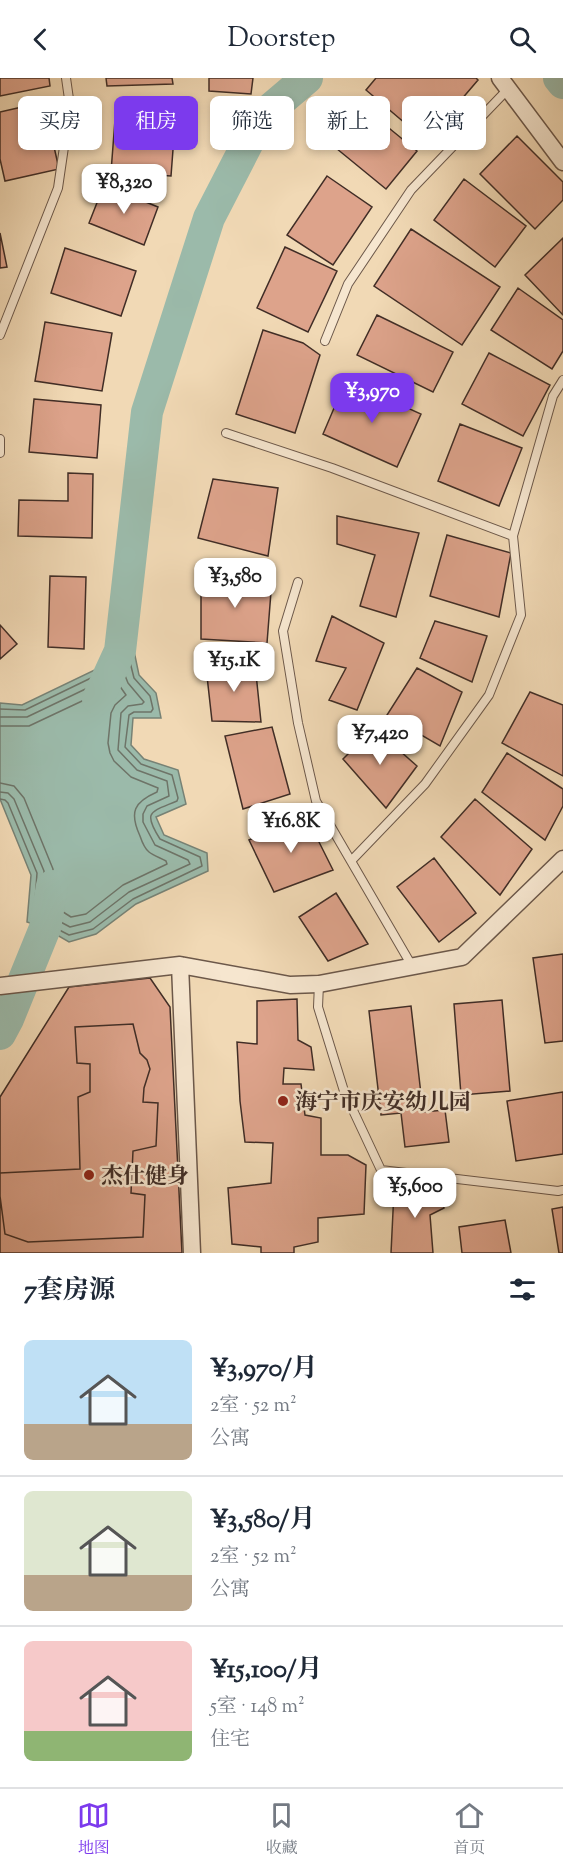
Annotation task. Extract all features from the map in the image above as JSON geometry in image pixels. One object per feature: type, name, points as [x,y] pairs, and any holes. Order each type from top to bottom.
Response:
[{"type":"street","points":[[504,84],[563,162]]},
{"type":"street","points":[[0,986],[180,965],[290,985],[319,984],[462,957],[563,859]]},
{"type":"street","points":[[180,965],[192,1253]]},
{"type":"lane","points":[[0,335],[58,188],[70,106],[66,78]]},
{"type":"lane","points":[[325,341],[348,284],[411,190],[504,84]]},
{"type":"lane","points":[[351,861],[425,783],[489,695],[521,615],[513,536],[553,396],[563,380]]},
{"type":"lane","points":[[226,433],[332,468],[513,536]]},
{"type":"lane","points":[[0,439],[0,453]]},
{"type":"lane","points":[[298,582],[283,631],[298,723],[316,801],[412,966]]},
{"type":"lane","points":[[319,984],[318,1007],[344,1091],[381,1170],[563,1190]]},
{"type":"water","points":[[134,651],[139,675],[156,693],[161,718],[133,718],[131,745],[144,759],[178,770],[186,804],[156,817],[164,835],[207,853],[208,871],[136,904],[96,934],[69,942],[45,928],[27,922],[31,875],[0,799],[0,703],[22,705]]},
{"type":"building","points":[[0,78],[49,78],[50,86],[0,96]]},
{"type":"building","points":[[106,78],[172,78],[173,84],[107,86]]},
{"type":"building","points":[[209,78],[253,78],[251,94],[209,91]]},
{"type":"building","points":[[376,78],[476,78],[478,80],[464,96],[402,96],[402,121],[390,110],[390,96],[373,96],[366,90]]},
{"type":"building","points":[[18,108],[18,150],[55,150],[59,169],[5,181],[0,159],[0,112]]},
{"type":"building","points":[[390,129],[402,139],[402,150],[417,151],[386,189],[338,150],[390,150]]},
{"type":"building","points":[[114,133],[114,150],[173,150],[171,176],[111,172]]},
{"type":"building","points":[[517,136],[563,182],[563,200],[535,229],[480,174]]},
{"type":"building","points":[[327,176],[372,207],[333,265],[287,235]]},
{"type":"building","points":[[464,179],[526,226],[495,267],[434,220]]},
{"type":"building","points":[[104,185],[158,207],[144,245],[89,223]]},
{"type":"building","points":[[411,229],[500,287],[462,345],[374,286]]},
{"type":"building","points":[[0,233],[7,267],[0,268]]},
{"type":"building","points":[[563,238],[563,315],[525,275]]},
{"type":"building","points":[[285,247],[337,271],[308,332],[257,308]]},
{"type":"building","points":[[65,248],[136,271],[121,316],[51,293]]},
{"type":"building","points":[[518,288],[563,320],[563,351],[552,369],[491,330]]},
{"type":"building","points":[[377,315],[453,352],[433,392],[357,355]]},
{"type":"building","points":[[45,322],[112,333],[102,391],[35,381]]},
{"type":"building","points":[[263,330],[303,343],[320,355],[295,433],[236,414]]},
{"type":"building","points":[[489,353],[550,385],[523,436],[462,404]]},
{"type":"building","points":[[346,380],[421,414],[397,467],[323,434]]},
{"type":"building","points":[[34,399],[101,405],[97,458],[29,452]]},
{"type":"building","points":[[460,424],[522,448],[499,506],[438,481]]},
{"type":"building","points":[[68,473],[93,474],[92,538],[18,536],[19,500],[68,501]]},
{"type":"building","points":[[213,479],[278,488],[268,556],[198,538]]},
{"type":"building","points":[[337,516],[419,533],[396,617],[360,606],[375,555],[337,544]]},
{"type":"building","points":[[447,535],[511,553],[499,617],[430,596]]},
{"type":"building","points":[[50,576],[86,577],[84,649],[48,647]]},
{"type":"building","points":[[201,576],[272,579],[267,643],[201,639]]},
{"type":"building","points":[[332,616],[384,643],[357,710],[329,700],[346,668],[316,661]]},
{"type":"building","points":[[435,621],[487,636],[472,682],[420,658]]},
{"type":"building","points":[[0,625],[17,644],[0,659]]},
{"type":"building","points":[[255,664],[261,722],[212,721],[206,667]]},
{"type":"building","points":[[417,668],[462,692],[440,746],[387,715]]},
{"type":"building","points":[[530,692],[563,705],[563,776],[502,743]]},
{"type":"building","points":[[272,727],[290,794],[243,809],[225,736]]},
{"type":"building","points":[[374,728],[417,766],[386,808],[343,759]]},
{"type":"building","points":[[507,753],[563,789],[563,806],[545,840],[482,792]]},
{"type":"building","points":[[475,799],[532,849],[500,895],[441,837]]},
{"type":"building","points":[[306,816],[333,870],[274,892],[249,840]]},
{"type":"building","points":[[434,858],[476,913],[439,942],[397,887]]},
{"type":"building","points":[[336,893],[368,944],[328,961],[299,917]]},
{"type":"building","points":[[563,954],[563,1041],[545,1043],[533,958]]},
{"type":"building","name":"杰仕健身","points":[[150,978],[170,1007],[182,1253],[0,1253],[0,1097],[69,987]]},
{"type":"building","points":[[297,999],[298,1040],[311,1047],[314,1070],[284,1068],[283,1084],[301,1084],[305,1115],[321,1118],[321,1155],[348,1155],[366,1165],[364,1214],[318,1218],[318,1242],[294,1247],[294,1253],[261,1253],[261,1247],[232,1244],[228,1188],[271,1183],[273,1143],[245,1142],[237,1042],[257,1044],[257,1001]]},
{"type":"building","points":[[502,1000],[510,1091],[461,1095],[454,1004]]},
{"type":"building","points":[[411,1006],[423,1112],[445,1110],[449,1142],[405,1147],[401,1113],[381,1115],[369,1011]]},
{"type":"building","points":[[133,1024],[140,1053],[147,1060],[150,1069],[144,1088],[143,1102],[158,1103],[156,1146],[133,1151],[131,1193],[145,1195],[143,1237],[28,1242],[5,1234],[0,1196],[0,1173],[80,1169],[78,1097],[90,1092],[90,1064],[77,1063],[75,1027]]},
{"type":"building","points":[[563,1092],[563,1154],[516,1161],[507,1101]]},
{"type":"building","points":[[441,1184],[444,1208],[430,1215],[433,1253],[391,1253],[394,1191]]},
{"type":"building","points":[[563,1207],[563,1253],[559,1253],[552,1209]]},
{"type":"building","points":[[505,1220],[511,1253],[462,1253],[459,1227]]},
{"type":"waterway","points":[[98,699],[120,651],[147,412],[209,218],[261,117],[307,78]]},
{"type":"waterway","points":[[559,78],[563,83]]},
{"type":"waterway","points":[[0,1034],[45,928],[52,886]]},
{"type":"place","name":"海宁市庆安幼儿园","points":[[283,1101]]},
{"type":"place","name":"杰仕健身","points":[[89,1175]]}]
